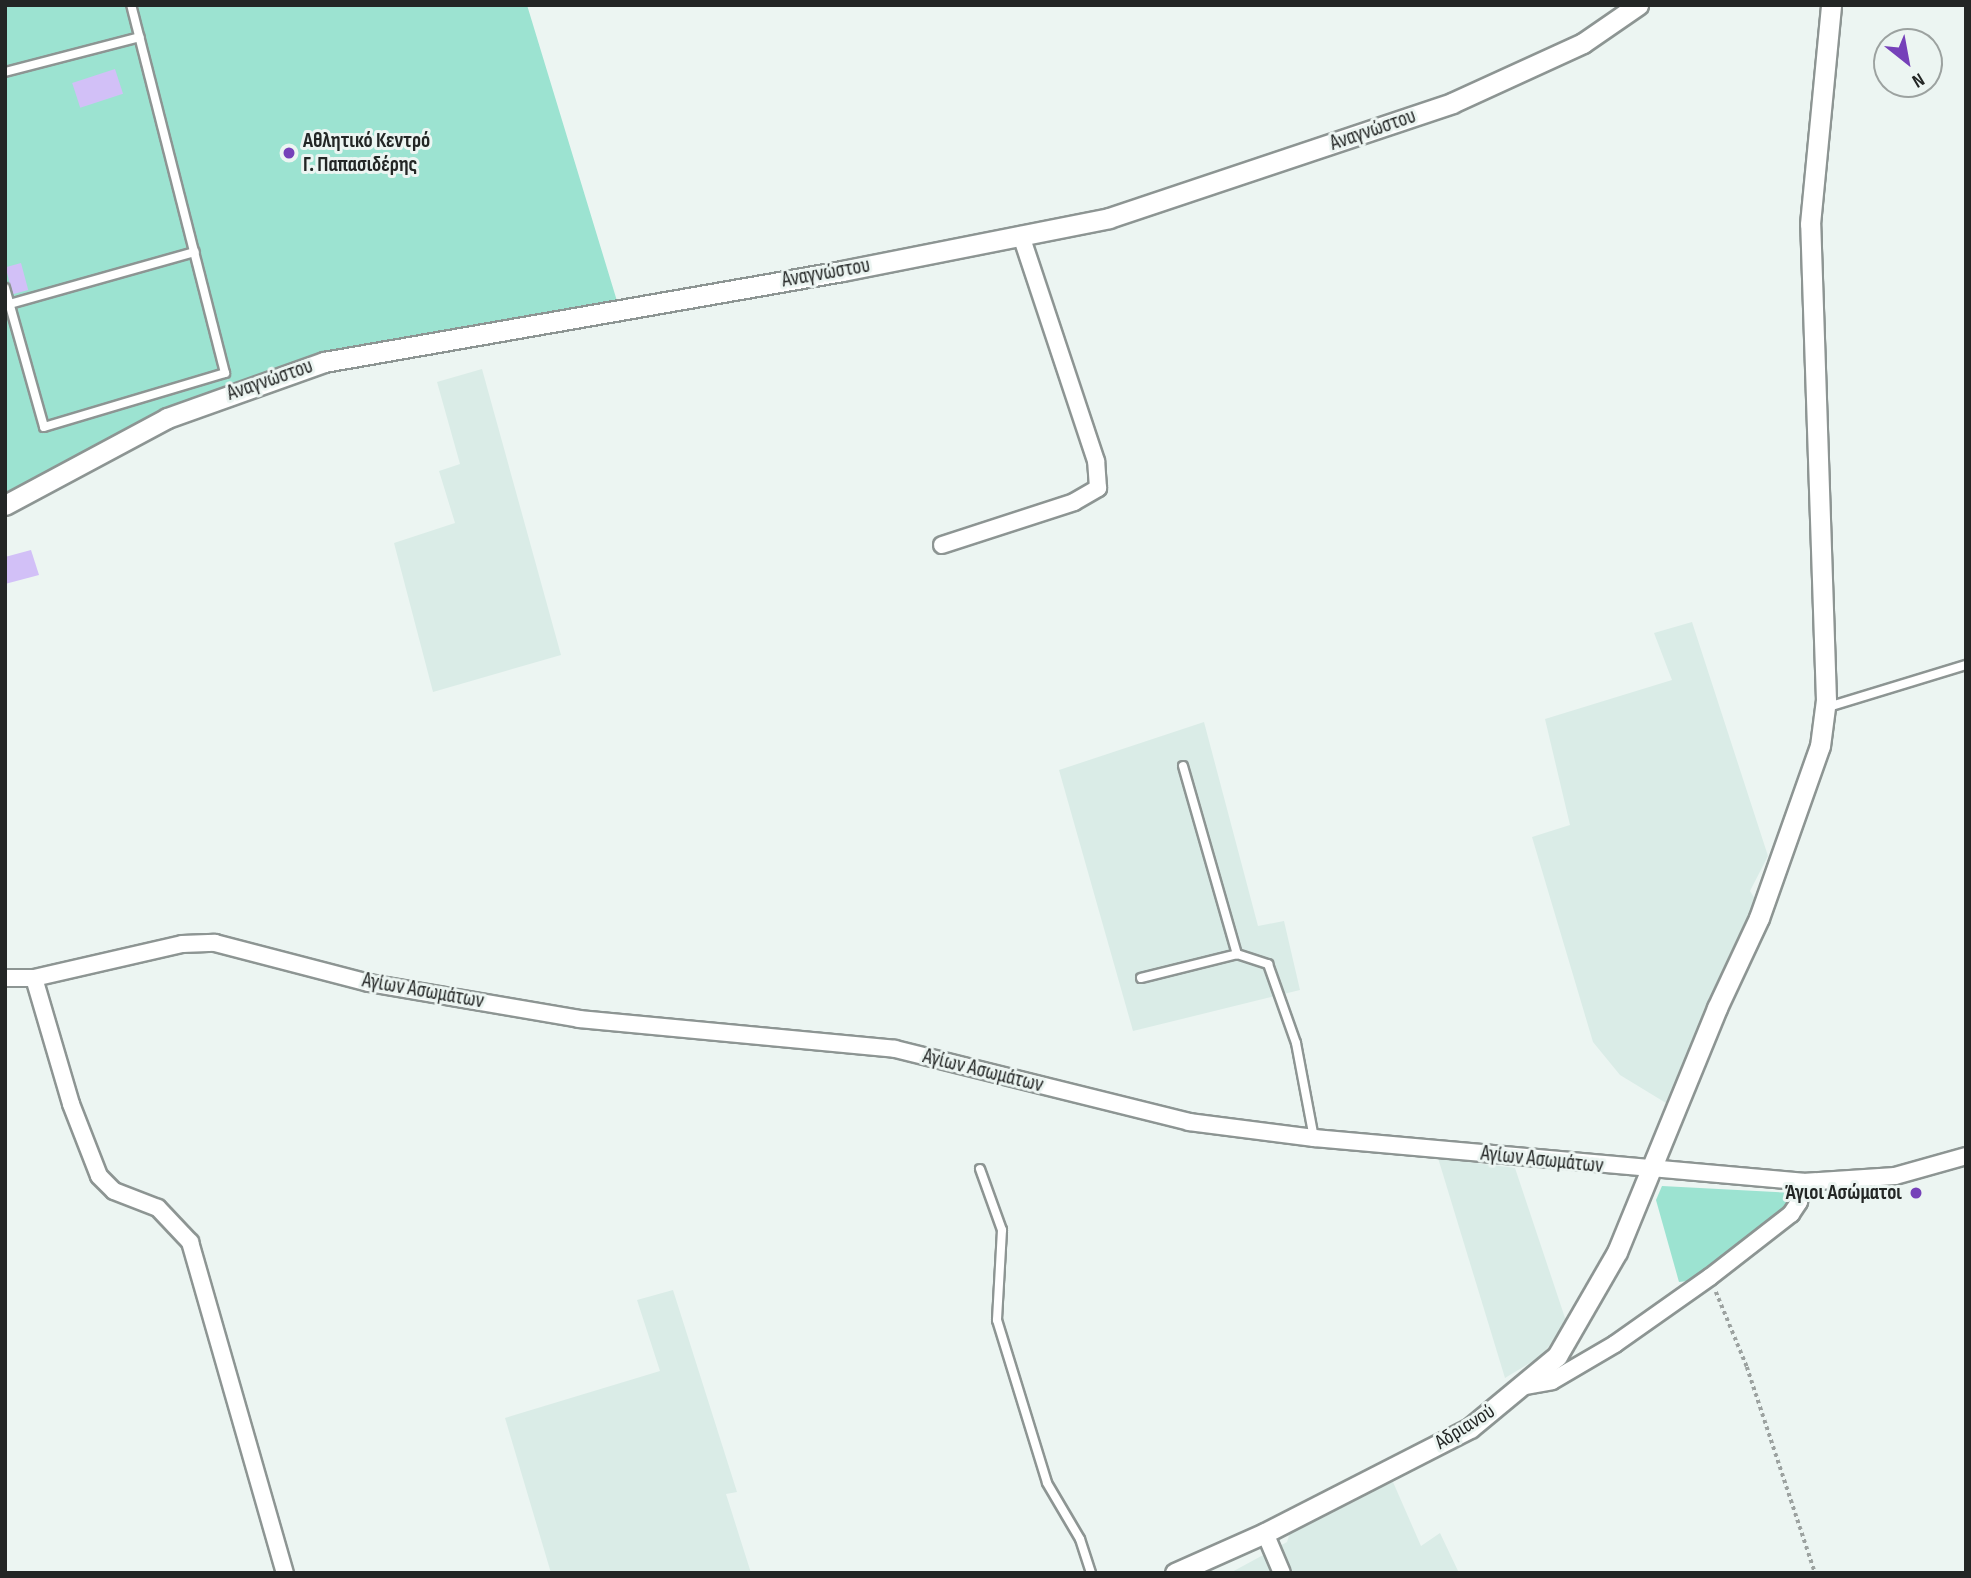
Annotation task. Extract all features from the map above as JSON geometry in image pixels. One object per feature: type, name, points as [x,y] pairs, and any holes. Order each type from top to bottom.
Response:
[{"type":"street","name":"Αναγνώστου","points":[[5,505],[167,418],[236,391],[324,362],[842,271],[1110,218],[1452,103],[1584,43],[1638,5]]},
{"type":"street","name":"Αδριανού","points":[[1175,1573],[1265,1533],[1470,1428],[1525,1386],[1557,1356],[1617,1252],[1764,906],[1820,746],[1825,708],[1826,610],[1810,224],[1831,5]]},
{"type":"street","points":[[942,545],[1074,502],[1098,488],[1096,461],[1021,235]]},
{"type":"street","name":"Αγίων Ασωμάτων","points":[[5,978],[34,978],[182,944],[215,943],[369,983],[579,1019],[895,1049],[1189,1122],[1314,1138],[1650,1171],[1803,1182],[1895,1175],[1966,1156]]},
{"type":"street","points":[[34,978],[71,1104],[99,1175],[114,1191],[158,1208],[190,1242],[285,1573]]},
{"type":"street","points":[[1525,1386],[1552,1381],[1594,1356],[1710,1277],[1791,1214],[1799,1202],[1803,1182]]},
{"type":"street","points":[[1265,1533],[1282,1573]]},
{"type":"lane","points":[[131,5],[225,373],[236,391]]},
{"type":"lane","points":[[5,72],[140,37]]},
{"type":"lane","points":[[8,305],[195,251]]},
{"type":"lane","points":[[5,288],[44,427],[225,373]]},
{"type":"lane","points":[[1825,708],[1908,679],[1966,665]]},
{"type":"lane","points":[[1183,766],[1209,844],[1237,954]]},
{"type":"lane","points":[[1140,978],[1237,954],[1258,958],[1275,972],[1296,1043],[1314,1138]]},
{"type":"lane","points":[[980,1169],[1002,1230],[997,1320],[1006,1354],[1047,1483],[1080,1539],[1091,1573]]},
{"type":"path","points":[[1710,1277],[1747,1367],[1815,1573]]},
{"type":"shaded area","points":[[482,369],[561,655],[433,692],[394,543],[455,523],[439,471],[460,464],[437,382]]},
{"type":"shaded area","points":[[1692,622],[1768,856],[1750,891],[1755,899],[1666,1103],[1620,1075],[1593,1042],[1532,837],[1570,825],[1545,719],[1672,680],[1654,633]]},
{"type":"shaded area","points":[[1204,722],[1258,926],[1284,921],[1300,990],[1133,1031],[1059,770]]},
{"type":"shaded area","points":[[1438,1158],[1515,1168],[1567,1324],[1541,1356],[1505,1378]]},
{"type":"shaded area","points":[[673,1290],[737,1492],[726,1494],[751,1573],[551,1573],[505,1418],[660,1371],[637,1300]]},
{"type":"shaded area","points":[[1393,1482],[1421,1546],[1440,1533],[1459,1573],[1230,1573],[1287,1542],[1292,1526]]},
{"type":"green space","name":"Αθλητικό Κεντρό Γ. Παπασιδέρης","points":[[5,5],[527,5],[617,301],[331,355],[5,499]]},
{"type":"green space","points":[[1662,1186],[1792,1193],[1795,1201],[1697,1280],[1679,1282],[1656,1200]]},
{"type":"building","points":[[115,69],[123,94],[80,108],[72,83]]},
{"type":"building","points":[[21,263],[28,290],[13,294],[6,267]]},
{"type":"building","points":[[31,550],[39,575],[5,584],[5,557]]},
{"type":"place","name":"Αθλητικό Κεντρό Γ. Παπασιδέρης","points":[[289,153]]},
{"type":"place","name":"Άγιοι Ασώματοι","points":[[1916,1193]]}]
